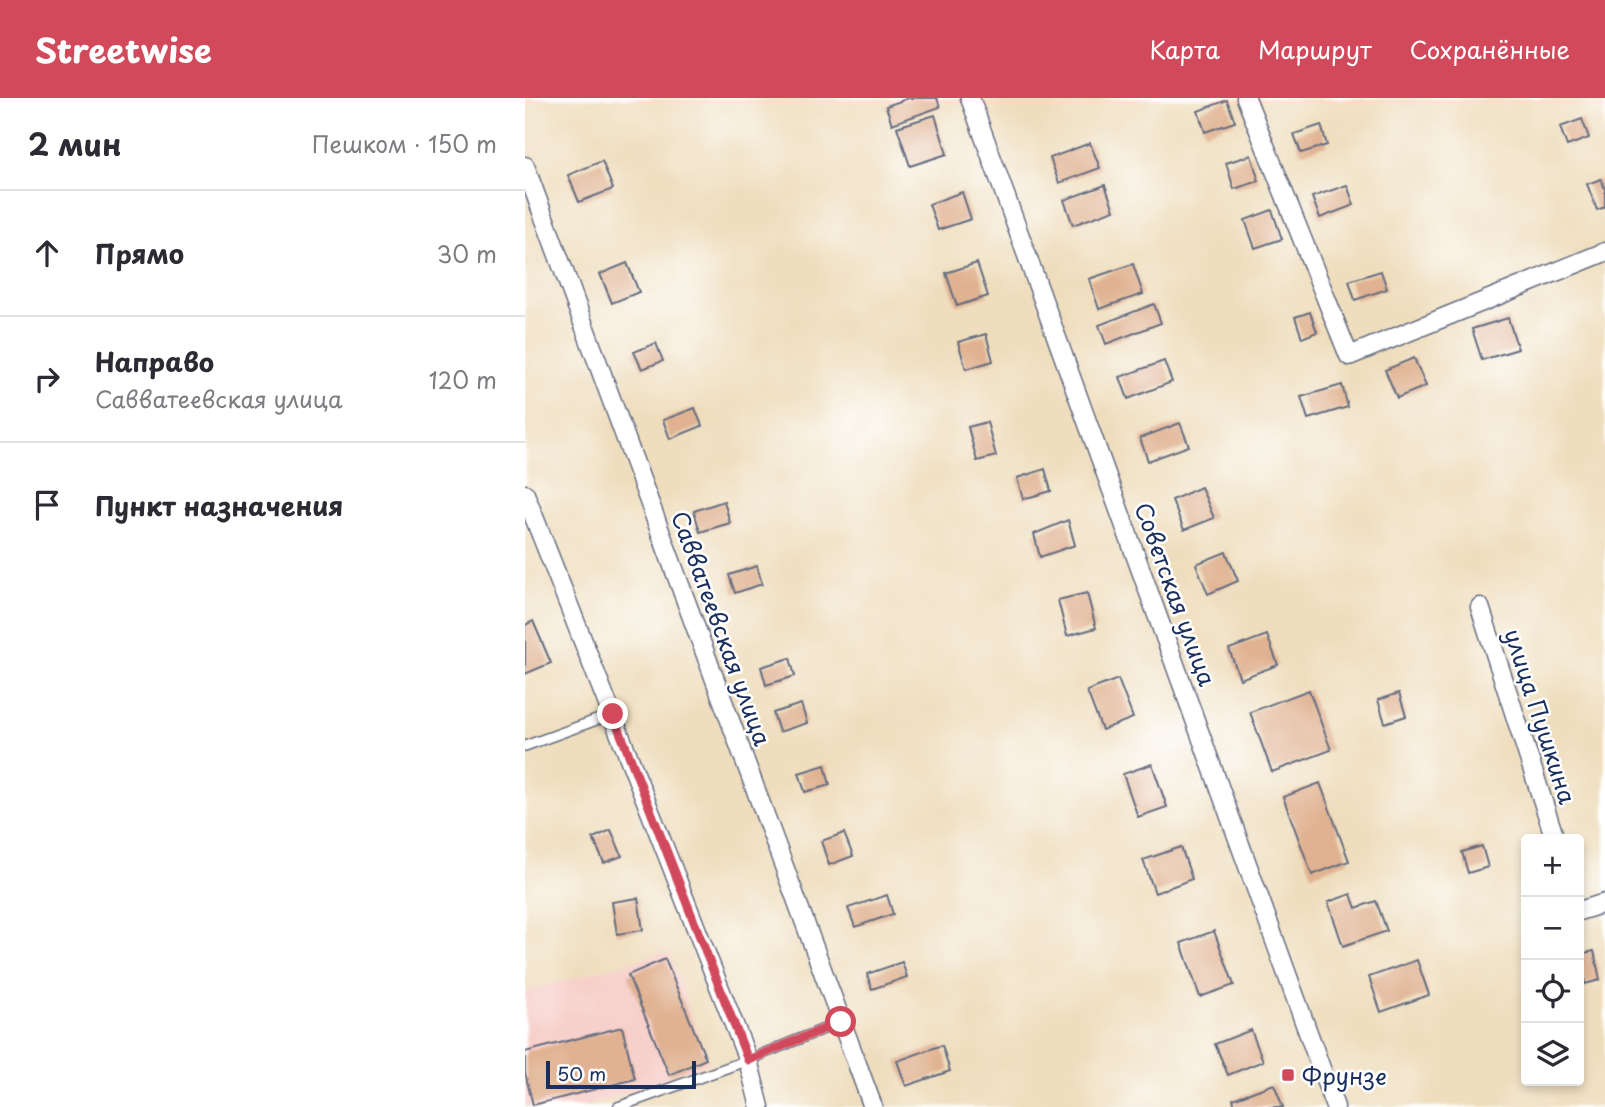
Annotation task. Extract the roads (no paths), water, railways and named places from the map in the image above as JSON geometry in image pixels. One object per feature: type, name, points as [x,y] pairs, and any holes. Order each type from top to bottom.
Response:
[{"type":"street","name":"Советская улица","points":[[970,98],[1335,1107]]},
{"type":"street","points":[[1246,98],[1349,356],[1605,252]]},
{"type":"street","name":"Савватеевская улица","points":[[525,166],[873,1107]]},
{"type":"street","points":[[525,494],[748,1060],[760,1107]]},
{"type":"street","name":"улица Пушкина","points":[[1479,607],[1553,834]]},
{"type":"street","points":[[1584,909],[1605,903]]},
{"type":"lane","points":[[525,746],[613,714]]},
{"type":"lane","points":[[618,1107],[748,1060],[841,1022]]},
{"type":"place","name":"Фрунзе","points":[[1288,1075]]}]
